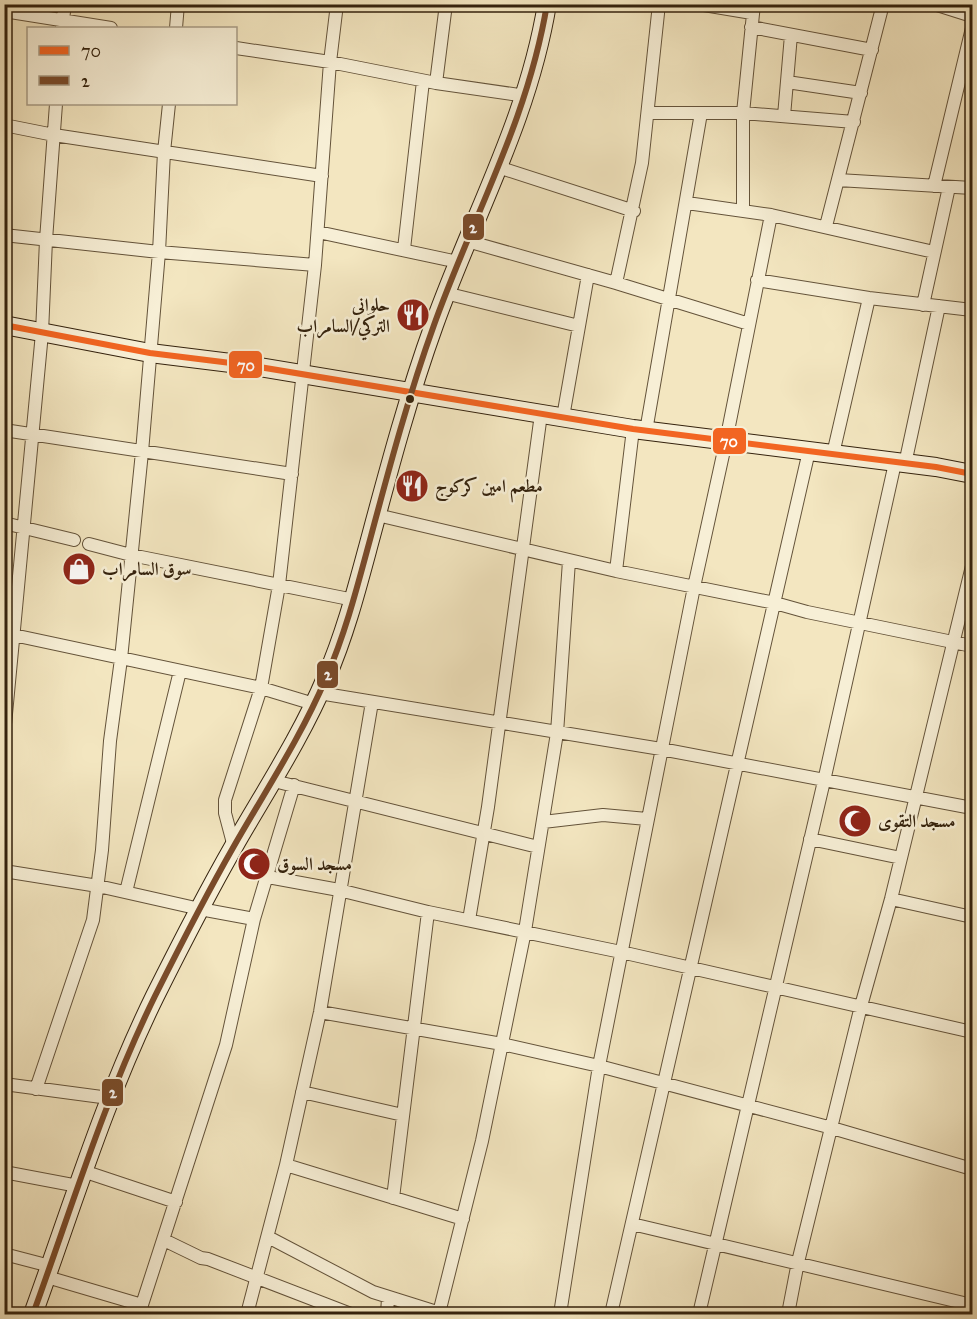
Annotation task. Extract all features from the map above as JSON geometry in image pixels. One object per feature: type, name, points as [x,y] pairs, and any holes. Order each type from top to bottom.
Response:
[{"type":"street","points":[[63,24],[65,4]]},
{"type":"street","points":[[176,27],[178,4]]},
{"type":"street","points":[[234,847],[225,813],[225,800],[261,688],[279,585],[315,265],[330,62],[337,4]]},
{"type":"street","points":[[436,83],[446,4]]},
{"type":"street","points":[[33,1314],[109,1098],[155,996],[234,847],[274,781],[317,698],[335,655],[354,600],[410,393],[445,293],[526,96],[547,4]]},
{"type":"street","points":[[616,283],[634,210],[642,164],[659,4]]},
{"type":"street","points":[[698,4],[753,9],[743,113],[743,210]]},
{"type":"street","points":[[826,226],[884,4]]},
{"type":"street","points":[[934,4],[972,16]]},
{"type":"street","points":[[4,11],[63,24],[99,27]]},
{"type":"street","points":[[751,27],[872,50]]},
{"type":"street","points":[[934,186],[972,28]]},
{"type":"street","points":[[784,116],[791,35]]},
{"type":"street","points":[[237,48],[330,62],[423,81],[526,96]]},
{"type":"street","points":[[404,249],[423,81]]},
{"type":"street","points":[[787,82],[861,93]]},
{"type":"street","points":[[4,735],[9,634],[25,527],[42,333],[46,240],[57,105]]},
{"type":"street","points":[[36,1089],[93,920],[98,886],[110,741],[121,659],[142,452],[169,105]]},
{"type":"street","points":[[616,571],[640,430],[670,299],[701,112]]},
{"type":"street","points":[[648,113],[743,113],[854,122]]},
{"type":"street","points":[[4,124],[54,135],[322,176]]},
{"type":"street","points":[[498,167],[634,210]]},
{"type":"street","points":[[838,180],[972,188]]},
{"type":"street","points":[[923,305],[948,187]]},
{"type":"street","points":[[687,203],[771,215],[934,252]]},
{"type":"street","points":[[560,1314],[599,1066],[693,587],[726,441],[771,215]]},
{"type":"street","points":[[318,232],[458,262]]},
{"type":"street","points":[[4,234],[159,252],[315,265]]},
{"type":"street","points":[[467,241],[616,283],[748,324]]},
{"type":"street","points":[[563,417],[588,275]]},
{"type":"street","points":[[757,280],[869,298],[972,310]]},
{"type":"street","points":[[445,293],[579,326]]},
{"type":"street","points":[[833,454],[869,298]]},
{"type":"street","points":[[699,1314],[859,623],[939,306]]},
{"type":"street","points":[[4,325],[150,353],[247,365],[640,430],[972,474]]},
{"type":"street","points":[[469,920],[484,833],[541,414]]},
{"type":"street","points":[[4,430],[292,474]]},
{"type":"street","points":[[611,1314],[809,452]]},
{"type":"street","points":[[377,515],[522,551],[972,646]]},
{"type":"street","points":[[4,523],[74,540]]},
{"type":"street","points":[[89,544],[130,555],[354,600]]},
{"type":"street","points":[[268,1237],[388,1298],[441,1314],[485,1130],[525,931],[556,733],[569,561]]},
{"type":"street","points":[[788,1314],[798,1262],[861,1006],[891,899],[972,566]]},
{"type":"street","points":[[9,634],[261,688],[317,698],[372,702],[661,749],[972,808]]},
{"type":"street","points":[[126,892],[180,670]]},
{"type":"street","points":[[247,1314],[286,1165],[320,1012],[372,702]]},
{"type":"street","points":[[274,781],[538,847]]},
{"type":"street","points":[[4,1254],[141,1310],[226,1045],[254,919],[294,785]]},
{"type":"street","points":[[543,822],[603,815],[647,819]]},
{"type":"street","points":[[810,838],[901,858]]},
{"type":"street","points":[[4,871],[98,886],[254,919]]},
{"type":"street","points":[[268,877],[339,890],[428,912],[776,986],[972,1032]]},
{"type":"street","points":[[891,899],[972,917]]},
{"type":"street","points":[[393,1197],[428,912]]},
{"type":"street","points":[[320,1012],[502,1044],[599,1066],[832,1128],[972,1169]]},
{"type":"street","points":[[4,1084],[109,1098]]},
{"type":"street","points":[[302,1092],[403,1115]]},
{"type":"street","points":[[286,1165],[463,1220]]},
{"type":"street","points":[[4,1172],[81,1178],[176,1202]]},
{"type":"street","points":[[632,1224],[972,1305]]},
{"type":"street","points":[[164,1240],[201,1257],[351,1314]]},
{"type":"street","points":[[387,1314],[388,1298]]},
{"type":"transit line","name":"2","points":[[33,1314],[104,1114],[137,1035],[213,883],[306,721],[333,661],[351,608],[416,377],[449,285],[513,128],[527,88],[547,4]]},
{"type":"transit line","name":"70","points":[[4,325],[150,353],[247,365],[633,429],[936,467],[972,474]]},
{"type":"place","name":"حلواني التركي/السامراب","points":[[413,315]]},
{"type":"place","name":"مطعم امين كركوج","points":[[412,486]]},
{"type":"place","name":"سوق السامراب","points":[[79,569]]},
{"type":"place","name":"مسجد التقوى","points":[[855,821]]},
{"type":"place","name":"مسجد السوق","points":[[254,864]]}]
